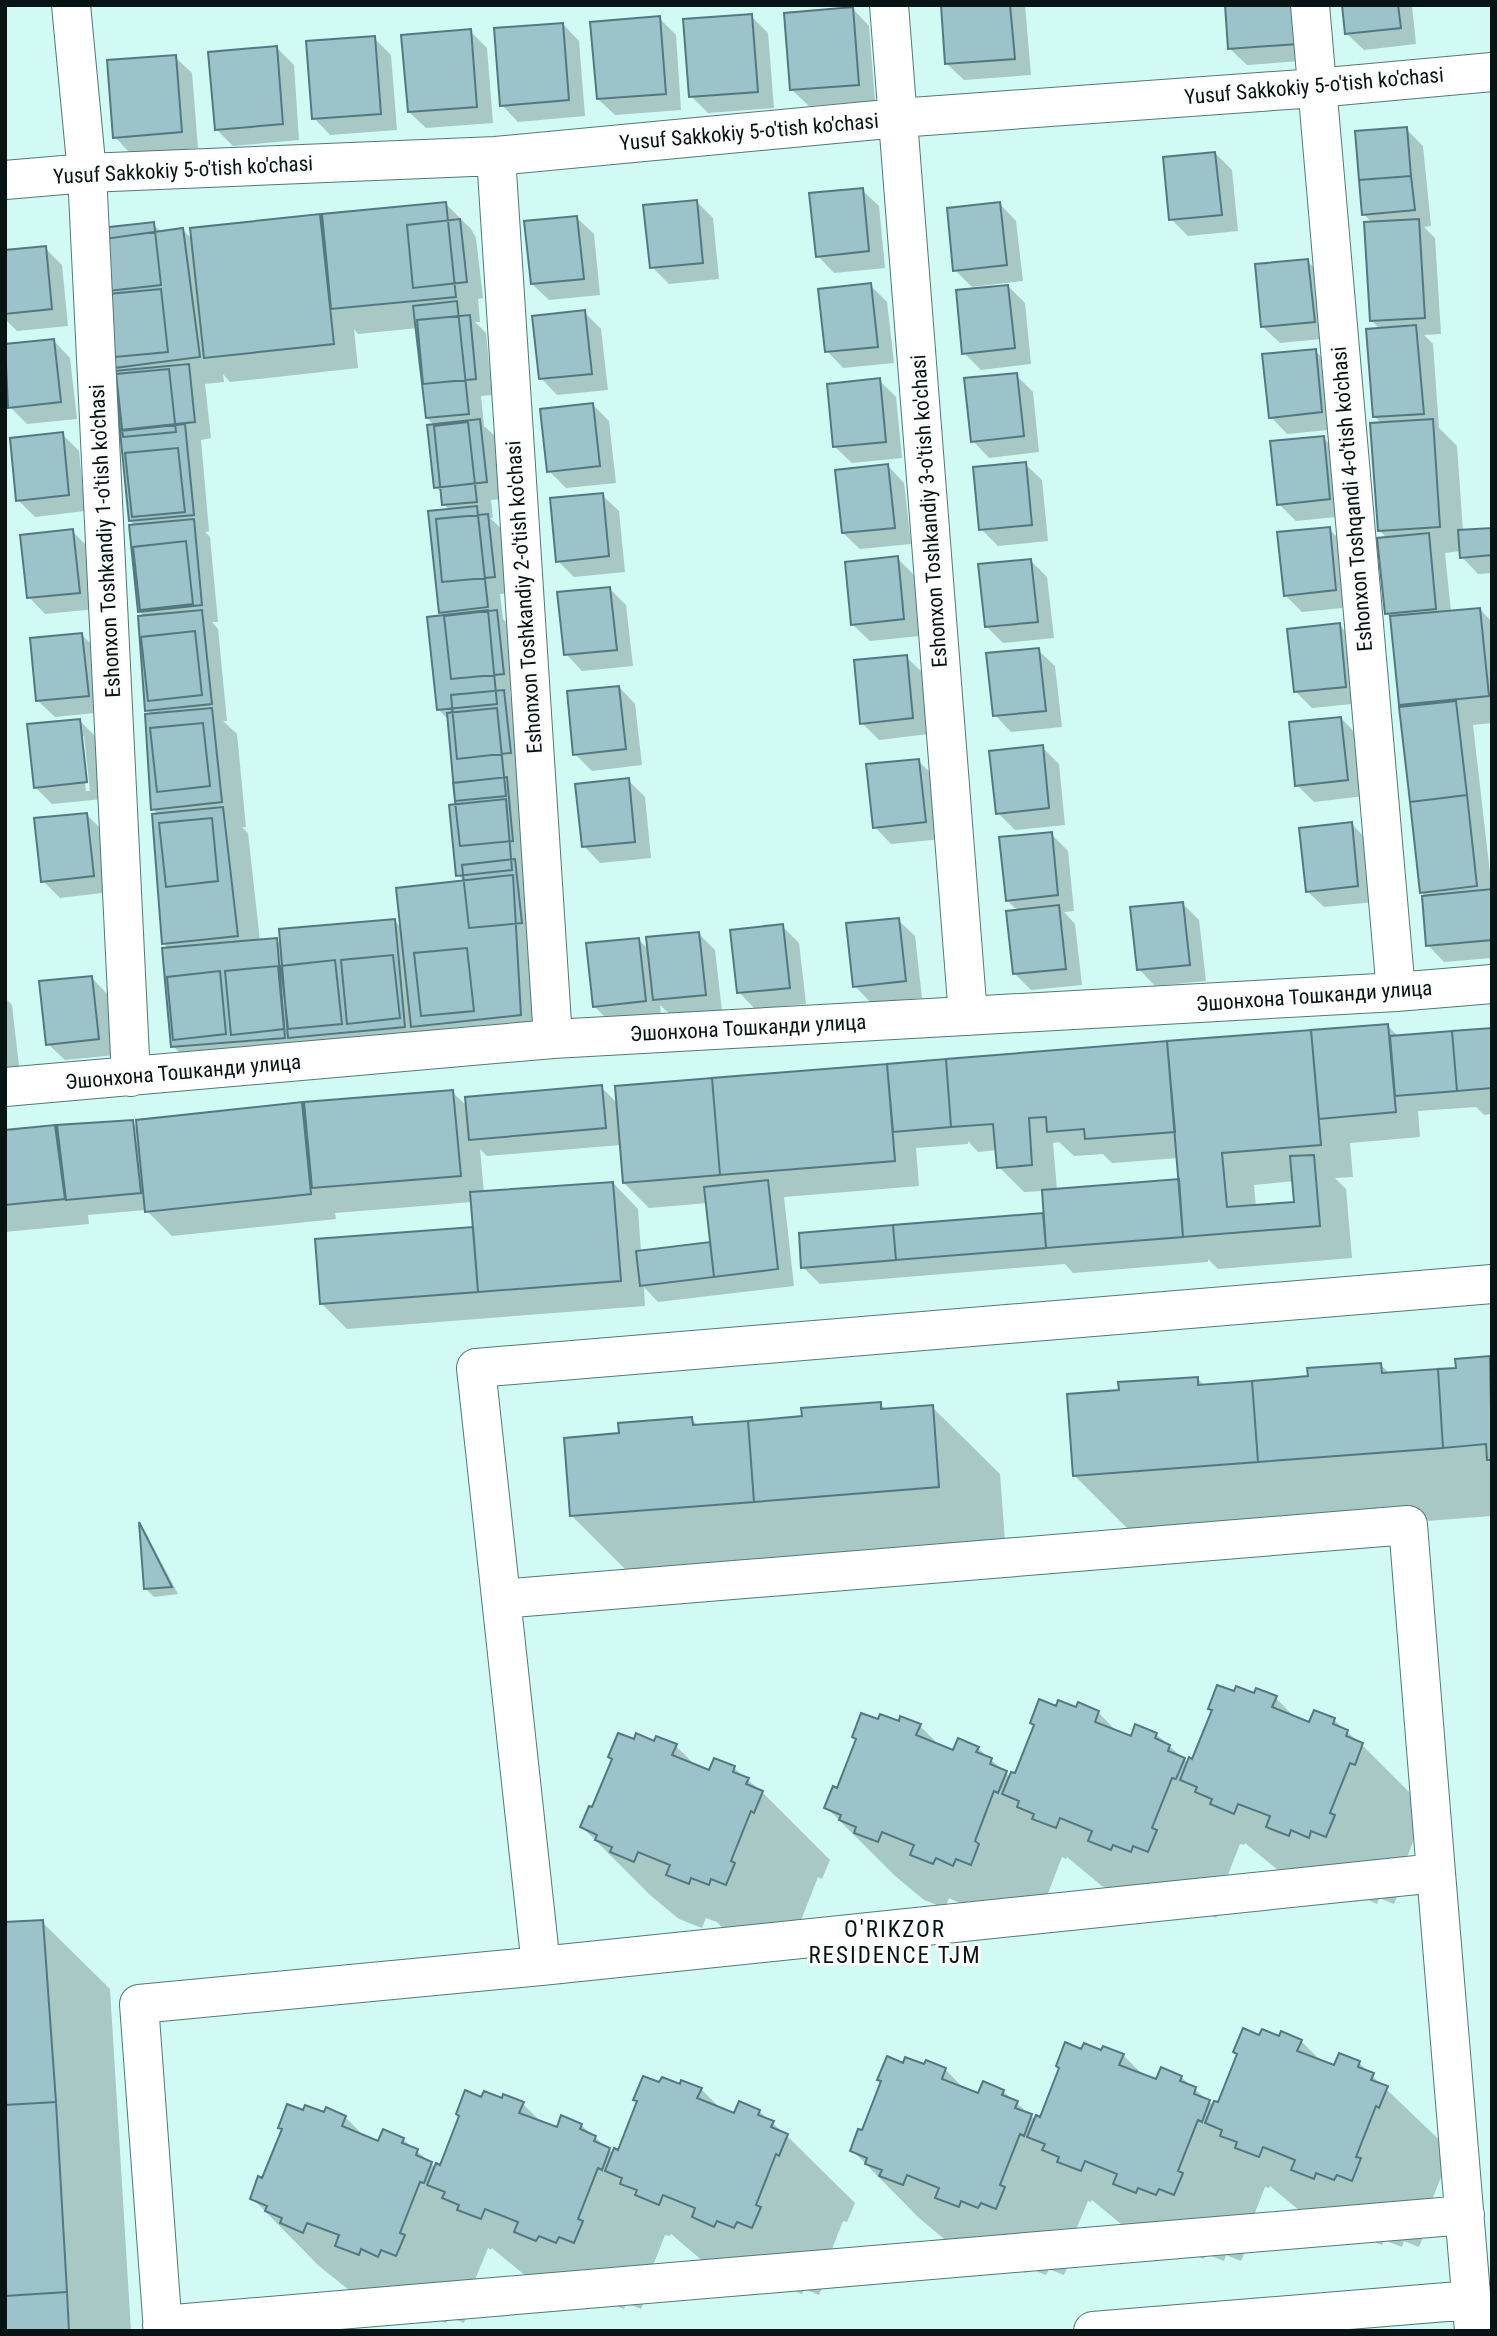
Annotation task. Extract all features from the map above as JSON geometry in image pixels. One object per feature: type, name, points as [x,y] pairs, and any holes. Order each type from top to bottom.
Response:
[{"type":"street","name":"Eshonxon Toshkandiy 1-o'tish ko'chasi","points":[[71,5],[87,173],[131,1077]]},
{"type":"street","name":"Eshonxon Toshkandiy 3-o'tish ko'chasi","points":[[889,5],[968,1016]]},
{"type":"street","name":"Eshonxon Toshqandi 4-o'tish ko'chasi","points":[[1310,5],[1396,992]]},
{"type":"street","name":"Yusuf Sakkokiy 5-o'tish ko'chasi","points":[[5,180],[87,173],[496,156],[898,118],[1316,88],[1492,72]]},
{"type":"street","name":"Eshonxon Toshkandiy 2-o'tish ko'chasi","points":[[496,156],[553,1039]]},
{"type":"street","name":"Эшонхона Тошканди улица","points":[[5,1087],[553,1039],[1396,992],[1492,984]]},
{"type":"street","points":[[541,1966],[476,1368],[1492,1284]]},
{"type":"street","points":[[501,1599],[1408,1525],[1473,2315],[1093,2331]]},
{"type":"street","points":[[1436,1873],[541,1966],[139,2004],[163,2328],[1465,2215]]},
{"type":"building","points":[[941,5],[1010,5],[1015,59],[945,64]]},
{"type":"building","points":[[1225,5],[1294,5],[1298,44],[1228,49]]},
{"type":"building","points":[[1342,5],[1398,5],[1401,28],[1345,34]]},
{"type":"building","points":[[853,7],[859,85],[790,90],[784,13]]},
{"type":"building","points":[[752,14],[758,92],[689,97],[683,19]]},
{"type":"building","points":[[660,16],[666,94],[597,99],[590,22]]},
{"type":"building","points":[[563,23],[569,100],[500,106],[494,28]]},
{"type":"building","points":[[471,29],[477,107],[408,112],[401,35]]},
{"type":"building","points":[[375,36],[381,114],[312,119],[306,41]]},
{"type":"building","points":[[277,46],[283,124],[215,130],[208,52]]},
{"type":"building","points":[[176,55],[182,132],[113,138],[107,60]]},
{"type":"building","points":[[1407,127],[1411,176],[1359,180],[1355,131]]},
{"type":"building","points":[[1215,152],[1222,215],[1169,220],[1163,157]]},
{"type":"building","points":[[1411,176],[1415,210],[1362,215],[1359,180]]},
{"type":"building","points":[[863,188],[869,251],[816,257],[809,193]]},
{"type":"building","points":[[697,200],[703,263],[650,268],[643,205]]},
{"type":"building","points":[[446,202],[456,297],[331,309],[322,214]]},
{"type":"building","points":[[1000,202],[1007,265],[953,271],[947,208]]},
{"type":"building","points":[[320,214],[334,344],[204,358],[190,228]]},
{"type":"building","points":[[577,216],[584,279],[531,284],[524,221]]},
{"type":"building","points":[[460,219],[467,282],[413,288],[407,225]]},
{"type":"building","points":[[1419,219],[1425,318],[1370,321],[1364,222]]},
{"type":"building","points":[[154,222],[161,285],[108,291],[101,228]]},
{"type":"building","points":[[183,228],[200,357],[114,368],[104,239]]},
{"type":"building","points":[[46,246],[52,309],[5,314],[5,250]]},
{"type":"building","points":[[1308,259],[1315,322],[1261,327],[1255,264]]},
{"type":"building","points":[[871,283],[878,347],[825,352],[818,289]]},
{"type":"building","points":[[1008,285],[1015,348],[962,354],[956,290]]},
{"type":"building","points":[[161,289],[168,352],[115,357],[108,294]]},
{"type":"building","points":[[457,301],[469,414],[426,418],[413,306]]},
{"type":"building","points":[[585,310],[592,374],[539,379],[532,316]]},
{"type":"building","points":[[470,315],[476,379],[423,384],[417,320]]},
{"type":"building","points":[[1416,325],[1424,414],[1373,417],[1366,329]]},
{"type":"building","points":[[54,339],[61,402],[8,408],[5,344]]},
{"type":"building","points":[[1316,349],[1322,412],[1269,418],[1262,354]]},
{"type":"building","points":[[189,364],[195,422],[120,430],[114,371]]},
{"type":"building","points":[[169,369],[176,432],[123,437],[116,374]]},
{"type":"building","points":[[1017,373],[1024,436],[971,442],[964,378]]},
{"type":"building","points":[[880,378],[886,442],[833,447],[827,384]]},
{"type":"building","points":[[593,403],[600,466],[547,472],[540,409]]},
{"type":"building","points":[[480,419],[487,482],[434,488],[427,425]]},
{"type":"building","points":[[1433,419],[1440,527],[1378,531],[1370,423]]},
{"type":"building","points":[[468,422],[477,502],[442,505],[434,426]]},
{"type":"building","points":[[185,424],[194,515],[129,521],[120,431]]},
{"type":"building","points":[[63,432],[69,495],[16,501],[10,438]]},
{"type":"building","points":[[1324,436],[1330,499],[1277,505],[1270,441]]},
{"type":"building","points":[[178,448],[185,512],[132,517],[125,453]]},
{"type":"building","points":[[1026,462],[1032,525],[979,530],[973,467]]},
{"type":"building","points":[[888,464],[895,528],[842,533],[835,470]]},
{"type":"building","points":[[603,493],[609,556],[556,562],[550,498]]},
{"type":"building","points":[[477,506],[488,607],[439,613],[428,511]]},
{"type":"building","points":[[488,514],[495,577],[442,582],[436,519]]},
{"type":"building","points":[[194,519],[202,605],[138,612],[129,525]]},
{"type":"building","points":[[1330,527],[1336,590],[1284,596],[1277,532]]},
{"type":"building","points":[[1492,528],[1492,555],[1460,558],[1458,530]]},
{"type":"building","points":[[73,529],[80,593],[27,598],[20,535]]},
{"type":"building","points":[[1429,533],[1436,609],[1385,614],[1377,538]]},
{"type":"building","points":[[186,541],[193,604],[140,610],[133,547]]},
{"type":"building","points":[[898,556],[904,619],[851,625],[845,562]]},
{"type":"building","points":[[1031,559],[1038,622],[985,627],[978,564]]},
{"type":"building","points":[[610,587],[617,650],[564,655],[557,592]]},
{"type":"building","points":[[1480,608],[1489,696],[1399,705],[1390,616]]},
{"type":"building","points":[[202,610],[212,704],[145,711],[138,616]]},
{"type":"building","points":[[488,610],[497,704],[437,710],[427,617]]},
{"type":"building","points":[[497,610],[504,674],[451,679],[444,616]]},
{"type":"building","points":[[1340,623],[1346,687],[1294,692],[1287,629]]},
{"type":"building","points":[[195,631],[202,695],[148,701],[141,637]]},
{"type":"building","points":[[82,633],[89,696],[36,701],[30,638]]},
{"type":"building","points":[[1039,648],[1046,711],[993,716],[986,653]]},
{"type":"building","points":[[907,655],[913,718],[860,724],[854,660]]},
{"type":"building","points":[[619,686],[626,749],[573,755],[567,691]]},
{"type":"building","points":[[504,690],[511,753],[457,759],[451,695]]},
{"type":"building","points":[[1456,701],[1467,795],[1410,802],[1399,707]]},
{"type":"building","points":[[212,708],[222,802],[151,810],[145,714]]},
{"type":"building","points":[[497,708],[506,796],[455,801],[447,713]]},
{"type":"building","points":[[1341,717],[1348,780],[1295,786],[1289,722]]},
{"type":"building","points":[[80,719],[87,782],[34,788],[27,724]]},
{"type":"building","points":[[203,723],[210,786],[157,792],[150,728]]},
{"type":"building","points":[[1043,745],[1049,808],[996,814],[989,751]]},
{"type":"building","points":[[919,759],[926,822],[873,828],[866,764]]},
{"type":"building","points":[[507,777],[513,841],[460,846],[453,783]]},
{"type":"building","points":[[629,778],[635,842],[582,847],[575,784]]},
{"type":"building","points":[[1467,795],[1477,886],[1420,893],[1410,802]]},
{"type":"building","points":[[506,799],[512,870],[456,876],[449,805]]},
{"type":"building","points":[[223,807],[238,936],[162,944],[152,814]]},
{"type":"building","points":[[87,813],[94,876],[41,882],[34,818]]},
{"type":"building","points":[[212,818],[218,881],[166,887],[159,823]]},
{"type":"building","points":[[1352,822],[1358,886],[1306,892],[1299,828]]},
{"type":"building","points":[[1052,832],[1058,895],[1006,901],[999,837]]},
{"type":"building","points":[[515,859],[522,923],[469,928],[462,865]]},
{"type":"building","points":[[513,875],[521,1015],[411,1027],[396,888]]},
{"type":"building","points":[[1492,889],[1492,940],[1426,946],[1422,896]]},
{"type":"building","points":[[1183,902],[1190,965],[1137,970],[1130,907]]},
{"type":"building","points":[[1059,905],[1066,969],[1013,974],[1006,911]]},
{"type":"building","points":[[899,918],[906,981],[853,987],[846,923]]},
{"type":"building","points":[[395,919],[405,1027],[288,1038],[279,929]]},
{"type":"building","points":[[783,924],[790,988],[737,993],[730,930]]},
{"type":"building","points":[[699,932],[706,995],[653,1000],[646,937]]},
{"type":"building","points":[[277,938],[285,1038],[171,1047],[162,948]]},
{"type":"building","points":[[639,938],[646,1001],[593,1007],[586,943]]},
{"type":"building","points":[[467,948],[474,1011],[421,1016],[414,953]]},
{"type":"building","points":[[393,955],[400,1018],[347,1024],[341,960]]},
{"type":"building","points":[[335,960],[342,1024],[288,1029],[281,966]]},
{"type":"building","points":[[278,966],[284,1029],[231,1035],[225,971]]},
{"type":"building","points":[[220,971],[226,1034],[173,1040],[167,977]]},
{"type":"building","points":[[92,976],[99,1039],[46,1045],[39,981]]},
{"type":"building","points":[[1388,1024],[1396,1112],[1319,1119],[1311,1030]]},
{"type":"building","points":[[1492,1028],[1492,1088],[1457,1091],[1452,1031]]},
{"type":"building","points":[[1311,1030],[1321,1145],[1222,1153],[1227,1207],[1294,1202],[1290,1156],[1314,1155],[1320,1226],[1183,1237],[1167,1041]]},
{"type":"building","points":[[1452,1031],[1457,1091],[1395,1096],[1390,1036]]},
{"type":"building","points":[[1167,1041],[1175,1132],[1085,1139],[1084,1129],[1047,1132],[1046,1117],[1029,1118],[1032,1165],[997,1168],[993,1124],[951,1127],[946,1059]]},
{"type":"building","points":[[946,1059],[951,1127],[893,1132],[887,1064]]},
{"type":"building","points":[[887,1064],[895,1161],[720,1175],[712,1078]]},
{"type":"building","points":[[712,1078],[720,1175],[623,1183],[615,1086]]},
{"type":"building","points":[[602,1085],[606,1128],[469,1140],[465,1097]]},
{"type":"building","points":[[453,1090],[461,1176],[312,1188],[304,1102]]},
{"type":"building","points":[[302,1102],[311,1194],[145,1212],[136,1120]]},
{"type":"building","points":[[133,1120],[141,1193],[66,1200],[57,1125]]},
{"type":"building","points":[[55,1125],[65,1199],[5,1205],[5,1130]]},
{"type":"building","points":[[1179,1179],[1183,1237],[1046,1248],[1042,1190]]},
{"type":"building","points":[[768,1180],[778,1269],[714,1277],[704,1187]]},
{"type":"building","points":[[613,1182],[621,1281],[478,1292],[470,1192]]},
{"type":"building","points":[[1043,1213],[1046,1248],[896,1260],[893,1225]]},
{"type":"building","points":[[893,1225],[896,1260],[801,1268],[799,1233]]},
{"type":"building","points":[[473,1227],[478,1292],[320,1304],[315,1239]]},
{"type":"building","points":[[710,1242],[714,1277],[640,1286],[636,1251]]},
{"type":"building","points":[[1490,1356],[1492,1460],[1487,1460],[1486,1444],[1443,1448],[1438,1369],[1456,1368],[1455,1359]]},
{"type":"building","points":[[1381,1363],[1382,1373],[1438,1369],[1443,1448],[1258,1462],[1252,1381],[1308,1376],[1307,1368]]},
{"type":"building","points":[[1198,1377],[1198,1385],[1252,1381],[1258,1462],[1073,1476],[1067,1394],[1119,1390],[1118,1382]]},
{"type":"building","points":[[881,1402],[881,1409],[933,1405],[939,1487],[754,1502],[748,1421],[802,1416],[801,1408]]},
{"type":"building","points":[[692,1417],[693,1425],[748,1421],[754,1502],[570,1516],[564,1438],[619,1433],[618,1423]]},
{"type":"building","points":[[139,1522],[172,1587],[144,1589]]},
{"type":"building","points":[[1217,1685],[1234,1691],[1236,1686],[1254,1693],[1256,1688],[1277,1696],[1272,1707],[1309,1722],[1314,1710],[1335,1718],[1333,1724],[1348,1730],[1346,1736],[1363,1743],[1355,1765],[1350,1763],[1330,1813],[1335,1815],[1326,1837],[1311,1831],[1309,1838],[1291,1830],[1289,1836],[1266,1827],[1270,1816],[1238,1804],[1234,1814],[1210,1804],[1212,1799],[1195,1792],[1197,1787],[1180,1780],[1189,1757],[1192,1759],[1212,1710],[1208,1709]]},
{"type":"building","points":[[1039,1699],[1056,1706],[1058,1700],[1076,1707],[1078,1702],[1099,1711],[1095,1722],[1131,1736],[1135,1724],[1157,1733],[1155,1738],[1170,1745],[1168,1751],[1185,1758],[1176,1779],[1172,1778],[1152,1828],[1157,1830],[1148,1852],[1133,1846],[1131,1852],[1113,1845],[1111,1850],[1088,1841],[1092,1831],[1060,1818],[1056,1828],[1032,1819],[1034,1814],[1017,1807],[1019,1801],[1002,1794],[1011,1772],[1015,1773],[1034,1725],[1030,1723]]},
{"type":"building","points":[[861,1713],[878,1719],[880,1714],[899,1721],[900,1716],[921,1724],[916,1735],[953,1750],[958,1738],[979,1747],[976,1752],[992,1758],[990,1764],[1007,1771],[998,1793],[994,1791],[975,1841],[979,1844],[971,1865],[956,1859],[953,1866],[936,1858],[933,1864],[910,1855],[914,1845],[882,1832],[878,1842],[854,1833],[856,1827],[839,1820],[841,1815],[824,1808],[833,1786],[837,1788],[856,1739],[852,1737]]},
{"type":"building","points":[[618,1733],[634,1739],[636,1733],[654,1741],[656,1736],[677,1744],[672,1755],[709,1770],[714,1758],[735,1766],[733,1772],[749,1778],[746,1784],[763,1791],[754,1813],[751,1811],[731,1861],[735,1863],[726,1885],[711,1879],[709,1885],[691,1878],[689,1884],[666,1875],[670,1865],[638,1852],[634,1862],[610,1852],[612,1847],[595,1840],[597,1835],[580,1827],[589,1806],[592,1807],[612,1759],[608,1757]]},
{"type":"building","points":[[43,1920],[56,2102],[5,2105],[5,1922]]},
{"type":"building","points":[[1243,2028],[1259,2035],[1262,2029],[1279,2036],[1281,2031],[1302,2040],[1297,2051],[1334,2065],[1339,2053],[1360,2061],[1358,2067],[1374,2073],[1371,2080],[1388,2086],[1379,2108],[1376,2106],[1356,2157],[1361,2158],[1352,2181],[1337,2175],[1334,2180],[1316,2173],[1314,2179],[1291,2170],[1295,2160],[1263,2147],[1259,2157],[1235,2148],[1237,2142],[1220,2136],[1222,2130],[1205,2123],[1214,2101],[1218,2102],[1237,2054],[1233,2052]]},
{"type":"building","points":[[1065,2042],[1081,2049],[1084,2043],[1101,2050],[1103,2046],[1124,2054],[1119,2065],[1156,2079],[1161,2067],[1182,2076],[1180,2081],[1196,2087],[1194,2094],[1210,2100],[1202,2122],[1198,2120],[1178,2171],[1183,2173],[1174,2195],[1159,2189],[1156,2195],[1138,2188],[1136,2193],[1113,2184],[1117,2174],[1085,2161],[1081,2171],[1057,2162],[1059,2157],[1042,2150],[1045,2144],[1027,2137],[1036,2115],[1040,2117],[1059,2068],[1056,2066]]},
{"type":"building","points":[[887,2056],[903,2063],[905,2057],[924,2064],[926,2060],[946,2068],[942,2079],[978,2093],[983,2081],[1004,2090],[1002,2095],[1018,2101],[1015,2108],[1032,2114],[1024,2136],[1020,2134],[1000,2185],[1005,2187],[996,2209],[981,2203],[978,2208],[961,2201],[959,2207],[935,2198],[939,2188],[907,2175],[903,2185],[879,2176],[882,2170],[865,2164],[867,2158],[850,2151],[858,2129],[862,2130],[881,2081],[877,2080]]},
{"type":"building","points":[[643,2076],[659,2082],[662,2077],[680,2084],[681,2080],[702,2088],[697,2098],[734,2113],[739,2101],[760,2110],[758,2115],[774,2121],[771,2127],[788,2134],[779,2156],[776,2154],[756,2205],[761,2207],[752,2228],[737,2222],[734,2228],[717,2221],[714,2227],[692,2217],[695,2208],[663,2195],[659,2205],[635,2195],[637,2190],[620,2184],[622,2178],[605,2171],[614,2148],[618,2150],[637,2101],[633,2100]]},
{"type":"building","points":[[465,2090],[481,2097],[484,2091],[502,2098],[503,2094],[524,2102],[519,2113],[557,2127],[561,2115],[582,2124],[580,2129],[596,2136],[594,2141],[610,2148],[602,2170],[598,2168],[578,2219],[583,2221],[574,2243],[559,2237],[556,2243],[539,2236],[536,2241],[514,2232],[518,2222],[485,2209],[481,2219],[457,2210],[459,2205],[442,2198],[445,2192],[427,2185],[436,2163],[440,2165],[459,2116],[456,2114]]},
{"type":"building","points":[[56,2102],[67,2292],[5,2296],[5,2105]]},
{"type":"building","points":[[287,2104],[303,2110],[305,2105],[324,2112],[326,2107],[346,2116],[342,2126],[378,2141],[383,2129],[404,2138],[402,2143],[418,2149],[416,2155],[432,2162],[424,2183],[420,2182],[400,2233],[405,2235],[396,2256],[381,2250],[378,2257],[361,2249],[359,2255],[335,2246],[339,2235],[307,2223],[303,2233],[280,2223],[282,2218],[265,2211],[267,2206],[250,2199],[258,2176],[262,2178],[282,2129],[278,2128]]},
{"type":"building","points":[[67,2292],[69,2331],[5,2331],[5,2296]]},
{"type":"district","name":"O'RIKZOR RESIDENCE TJM","points":[[895,1942]]}]
